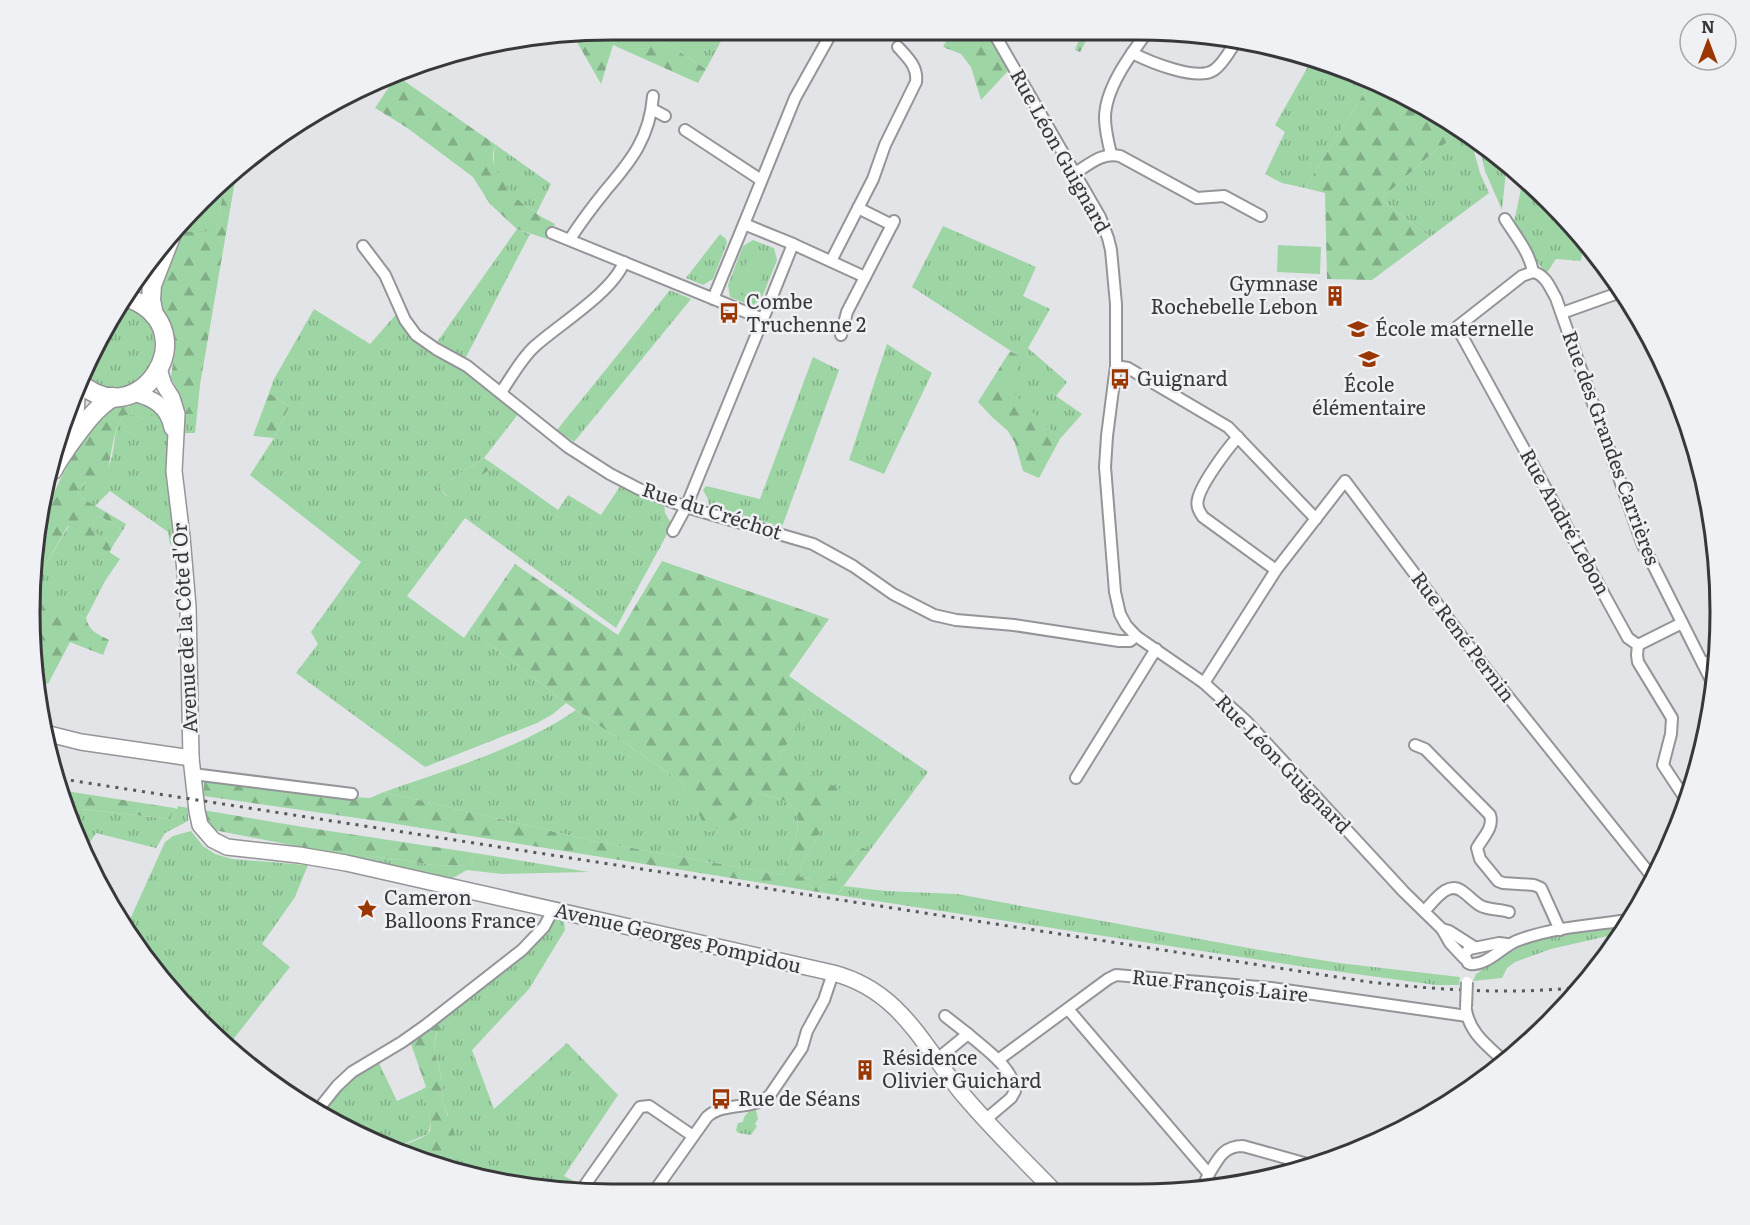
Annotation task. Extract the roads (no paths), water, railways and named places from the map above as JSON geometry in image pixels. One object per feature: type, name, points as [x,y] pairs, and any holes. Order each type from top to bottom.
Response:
[{"type":"main road","points":[[63,454],[98,407],[113,397],[133,393],[151,381],[159,369],[164,354],[164,338],[154,315],[150,292],[161,261]]},
{"type":"main road","points":[[133,300],[154,315]]},
{"type":"main road","name":"Avenue de la Côte d'Or","points":[[159,369],[177,414],[174,471],[187,604],[191,758],[197,811]]},
{"type":"main road","points":[[87,387],[96,393],[113,397]]},
{"type":"main road","name":"Avenue de la Côte d'Or","points":[[133,393],[156,401],[166,410],[171,420],[175,446]]},
{"type":"main road","points":[[54,735],[81,742],[191,758]]},
{"type":"main road","name":"Avenue Georges Pompidou","points":[[197,811],[200,825],[208,836],[227,846],[329,859],[833,973],[862,983],[891,1003],[908,1021],[951,1080],[1047,1184]]},
{"type":"street","points":[[713,298],[795,98],[827,40]]},
{"type":"street","name":"Rue Léon Guignard","points":[[998,40],[1100,217],[1111,250],[1116,313],[1116,366],[1107,436],[1106,467],[1117,603],[1120,614],[1136,636],[1204,683],[1246,721],[1404,892],[1442,929],[1450,943],[1471,962]]},
{"type":"street","points":[[1111,154],[1105,123],[1107,104],[1121,70],[1141,40]]},
{"type":"street","points":[[831,261],[873,179],[885,145],[916,82],[915,68],[898,47]]},
{"type":"street","points":[[1132,53],[1158,65],[1203,74],[1213,71],[1231,48]]},
{"type":"street","points":[[570,239],[631,160],[642,140],[652,109],[653,96]]},
{"type":"street","points":[[652,109],[666,117]]},
{"type":"street","points":[[685,130],[761,180]]},
{"type":"street","points":[[1075,173],[1102,157],[1111,154],[1120,156],[1197,198],[1224,196],[1261,216]]},
{"type":"street","points":[[841,335],[848,312],[893,223],[858,208]]},
{"type":"street","name":"Rue des Grandes Carrières","points":[[1505,219],[1527,254],[1533,272],[1544,278],[1556,298],[1642,543],[1706,671]]},
{"type":"street","points":[[744,224],[865,277]]},
{"type":"street","points":[[552,233],[763,319]]},
{"type":"street","points":[[673,531],[686,507],[792,244]]},
{"type":"street","name":"Rue du Créchot","points":[[363,246],[386,275],[405,320],[416,335],[436,350],[467,366],[568,447],[610,474],[639,489],[686,507],[813,544],[854,566],[892,594],[921,610],[944,618],[1014,625],[1119,641],[1130,641],[1136,636]]},
{"type":"street","points":[[501,392],[532,349],[587,304],[617,275],[624,262]]},
{"type":"street","name":"Rue André Lebon","points":[[1533,272],[1522,276],[1457,327],[1628,638],[1638,645],[1638,662],[1672,718],[1671,734],[1663,765],[1680,792]]},
{"type":"street","points":[[1562,313],[1613,295]]},
{"type":"street","points":[[1116,366],[1128,368],[1228,427],[1316,519]]},
{"type":"street","points":[[1238,437],[1223,455],[1198,496],[1198,510],[1203,517],[1276,570]]},
{"type":"street","name":"Rue René Pernin","points":[[1204,683],[1276,570],[1346,481],[1486,669],[1648,871]]},
{"type":"street","points":[[1638,645],[1682,623]]},
{"type":"street","points":[[1076,778],[1156,649]]},
{"type":"street","points":[[1703,664],[1707,662]]},
{"type":"street","points":[[1415,745],[1425,749],[1490,814],[1490,827],[1477,848],[1480,859],[1498,881],[1534,885],[1541,888],[1560,930]]},
{"type":"street","points":[[193,774],[352,794]]},
{"type":"street","points":[[1424,911],[1444,890],[1453,887],[1458,888],[1483,907],[1509,912]]},
{"type":"street","points":[[322,1105],[352,1072],[426,1025],[522,950],[544,927],[553,910]]},
{"type":"street","points":[[1499,1056],[1477,1036],[1469,1023],[1466,1012],[1467,982],[1471,962],[1466,950],[1499,943],[1508,944],[1560,930],[1618,922]]},
{"type":"street","name":"Rue Léon Guignard","points":[[1442,929],[1475,948]]},
{"type":"street","points":[[1471,962],[1501,951],[1508,944]]},
{"type":"street","points":[[659,1184],[706,1117],[713,1111],[758,1102],[770,1095],[802,1048],[807,1030],[824,1000],[833,973]]},
{"type":"street","name":"Rue François Laire","points":[[998,1060],[1116,975],[1271,988],[1466,1012]]},
{"type":"street","points":[[1068,1009],[1209,1174]]},
{"type":"street","points":[[945,1016],[998,1060],[1012,1080],[1015,1091],[1011,1098],[985,1119]]},
{"type":"street","points":[[936,1060],[968,1034]]},
{"type":"street","points":[[586,1183],[640,1107],[650,1106],[693,1136]]},
{"type":"street","points":[[1206,1181],[1221,1154],[1237,1146],[1299,1161]]},
{"type":"railway","points":[[66,780],[1369,982],[1475,990],[1528,991],[1570,988]]},
{"type":"place","name":"Gymnase Rochebelle Lebon","points":[[1335,296]]},
{"type":"place","name":"Combe Truchenne 2","points":[[729,313]]},
{"type":"place","name":"École maternelle","points":[[1358,329]]},
{"type":"place","name":"École élémentaire","points":[[1369,359]]},
{"type":"place","name":"Guignard","points":[[1120,379]]},
{"type":"place","name":"Cameron Balloons France","points":[[367,909]]},
{"type":"place","name":"Résidence Olivier Guichard","points":[[865,1070]]},
{"type":"place","name":"Rue de Séans","points":[[721,1099]]}]
